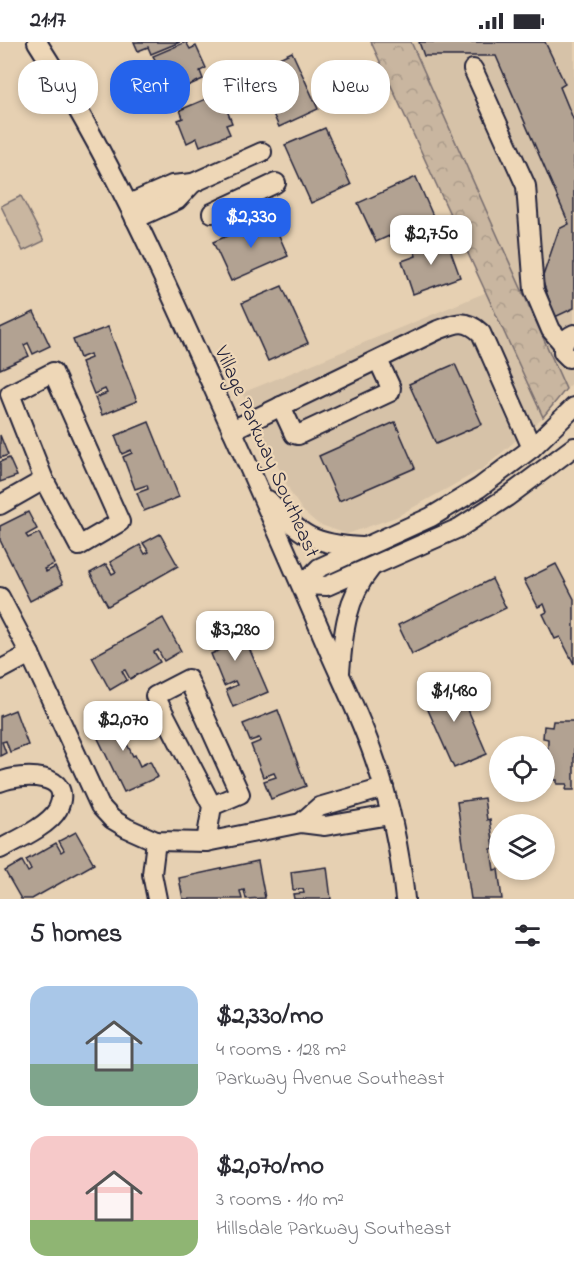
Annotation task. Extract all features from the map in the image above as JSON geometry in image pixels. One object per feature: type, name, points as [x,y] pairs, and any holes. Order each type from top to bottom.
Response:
[{"type":"street","name":"Village Parkway Southeast","points":[[37,42],[60,77],[132,212],[302,585],[374,754],[390,815],[405,899]]},
{"type":"street","points":[[473,69],[526,186],[534,290],[551,330],[569,345]]},
{"type":"street","points":[[132,212],[177,200],[193,183],[262,152]]},
{"type":"street","points":[[212,213],[276,183]]},
{"type":"street","points":[[232,430],[456,323],[465,323],[481,333],[532,448]]},
{"type":"street","points":[[281,406],[294,434],[298,435],[390,392],[391,388],[378,360]]},
{"type":"street","points":[[53,372],[120,522],[79,546],[44,480],[10,394],[53,372]]},
{"type":"street","points":[[302,585],[319,568],[431,517],[478,488],[532,448],[574,407]]},
{"type":"street","points":[[302,585],[327,586],[438,538],[478,517],[574,447]]},
{"type":"street","points":[[0,505],[44,480]]},
{"type":"street","points":[[259,490],[293,526],[308,537],[337,546],[367,547]]},
{"type":"street","points":[[340,674],[349,606],[356,590],[372,567]]},
{"type":"street","points":[[0,597],[30,654],[100,806],[112,819],[126,828],[156,841],[206,842],[301,823],[325,826],[390,815]]},
{"type":"street","points":[[0,670],[30,654]]},
{"type":"street","points":[[206,842],[212,806],[155,696],[188,679],[240,794],[212,806]]},
{"type":"street","points":[[60,788],[86,775]]},
{"type":"street","points":[[0,782],[7,779],[42,777],[54,782],[60,788],[61,798],[58,810],[48,822],[0,849]]},
{"type":"street","points":[[301,823],[319,807],[384,788]]},
{"type":"street","points":[[156,841],[152,874],[157,899]]},
{"type":"shaded area","points":[[411,42],[574,42],[574,382],[566,389]]},
{"type":"shaded area","points":[[487,292],[543,417],[484,468],[396,517],[347,534],[318,524],[303,511],[292,495],[242,393]]},
{"type":"green space","points":[[371,42],[411,42],[566,389],[543,417],[390,83],[390,60],[379,60]]},
{"type":"green space","points":[[21,196],[44,241],[23,251],[1,206]]},
{"type":"building","points":[[134,42],[180,42],[151,54],[148,47],[138,51]]},
{"type":"building","points":[[186,42],[190,49],[196,46],[202,60],[200,71],[202,79],[190,85],[190,60],[155,60],[153,56]]},
{"type":"building","points":[[419,42],[545,42],[565,84],[560,87],[574,121],[574,308],[555,317],[542,279],[559,229],[569,224],[496,56],[424,56]]},
{"type":"building","points":[[292,52],[296,60],[275,60]]},
{"type":"building","points":[[299,67],[311,94],[311,112],[279,127],[273,114],[299,114]]},
{"type":"building","points":[[202,101],[202,114],[228,114],[232,123],[226,125],[230,134],[200,146],[197,138],[187,143],[178,120],[183,118],[182,114],[190,114],[190,106]]},
{"type":"building","points":[[325,128],[351,185],[311,203],[285,145]]},
{"type":"building","points":[[416,177],[433,216],[376,242],[358,203]]},
{"type":"building","points":[[271,217],[288,256],[231,281],[213,242]]},
{"type":"building","points":[[446,238],[460,277],[413,294],[402,261],[416,256],[414,249]]},
{"type":"building","points":[[282,286],[308,343],[268,361],[242,303]]},
{"type":"building","points":[[34,312],[50,346],[33,354],[28,343],[24,345],[29,356],[0,369],[0,328]]},
{"type":"building","points":[[108,327],[137,401],[102,415],[95,398],[107,393],[105,389],[94,394],[81,362],[91,358],[90,354],[80,358],[73,340]]},
{"type":"building","points":[[455,364],[482,424],[436,444],[409,384]]},
{"type":"building","points":[[149,422],[179,497],[144,511],[137,493],[148,489],[147,485],[135,489],[123,457],[132,453],[131,450],[122,454],[115,436]]},
{"type":"building","points":[[395,422],[415,468],[339,501],[319,456]]},
{"type":"building","points":[[0,435],[8,455],[0,458]]},
{"type":"building","points":[[9,458],[17,476],[0,482],[0,462]]},
{"type":"building","points":[[28,512],[37,529],[26,535],[28,538],[39,533],[54,564],[44,569],[46,572],[55,567],[63,584],[30,601],[0,540],[0,526]]},
{"type":"building","points":[[160,534],[178,566],[108,606],[90,573],[106,564],[112,574],[116,572],[110,562],[140,545],[145,554],[149,552],[143,543]]},
{"type":"building","points":[[556,564],[574,599],[574,664],[560,637],[555,639],[543,614],[547,612],[544,604],[538,607],[524,580]]},
{"type":"building","points":[[492,579],[506,608],[412,654],[398,625]]},
{"type":"building","points":[[163,618],[181,651],[164,661],[158,650],[154,652],[160,662],[130,679],[125,670],[122,671],[127,680],[110,690],[92,657]]},
{"type":"building","points":[[236,618],[268,692],[233,707],[226,690],[237,685],[235,681],[224,686],[211,654],[220,650],[219,646],[209,650],[202,633]]},
{"type":"building","points":[[454,677],[487,754],[454,768],[420,692]]},
{"type":"building","points":[[15,710],[28,745],[10,752],[6,741],[2,742],[6,753],[0,756],[0,716]]},
{"type":"building","points":[[125,710],[133,726],[124,730],[129,740],[126,742],[140,766],[150,761],[158,777],[124,792],[92,726]]},
{"type":"building","points":[[278,710],[306,786],[271,799],[264,781],[276,777],[274,773],[263,777],[251,745],[261,741],[259,738],[250,741],[243,724]]},
{"type":"building","points":[[553,721],[574,721],[574,790],[566,790],[567,784],[557,784],[555,780],[555,736],[543,736],[544,726],[552,727]]},
{"type":"building","points":[[484,798],[487,820],[489,819],[489,880],[499,880],[502,899],[471,899],[457,802]]},
{"type":"building","points":[[76,832],[94,864],[32,899],[21,899],[5,871],[22,861],[28,872],[31,870],[26,860],[56,843],[61,852],[64,850],[59,841]]},
{"type":"building","points":[[258,861],[265,898],[246,899],[244,890],[240,891],[242,899],[183,899],[179,878]]},
{"type":"building","points":[[327,867],[331,899],[294,899],[293,894],[304,893],[303,889],[293,890],[291,872]]}]
